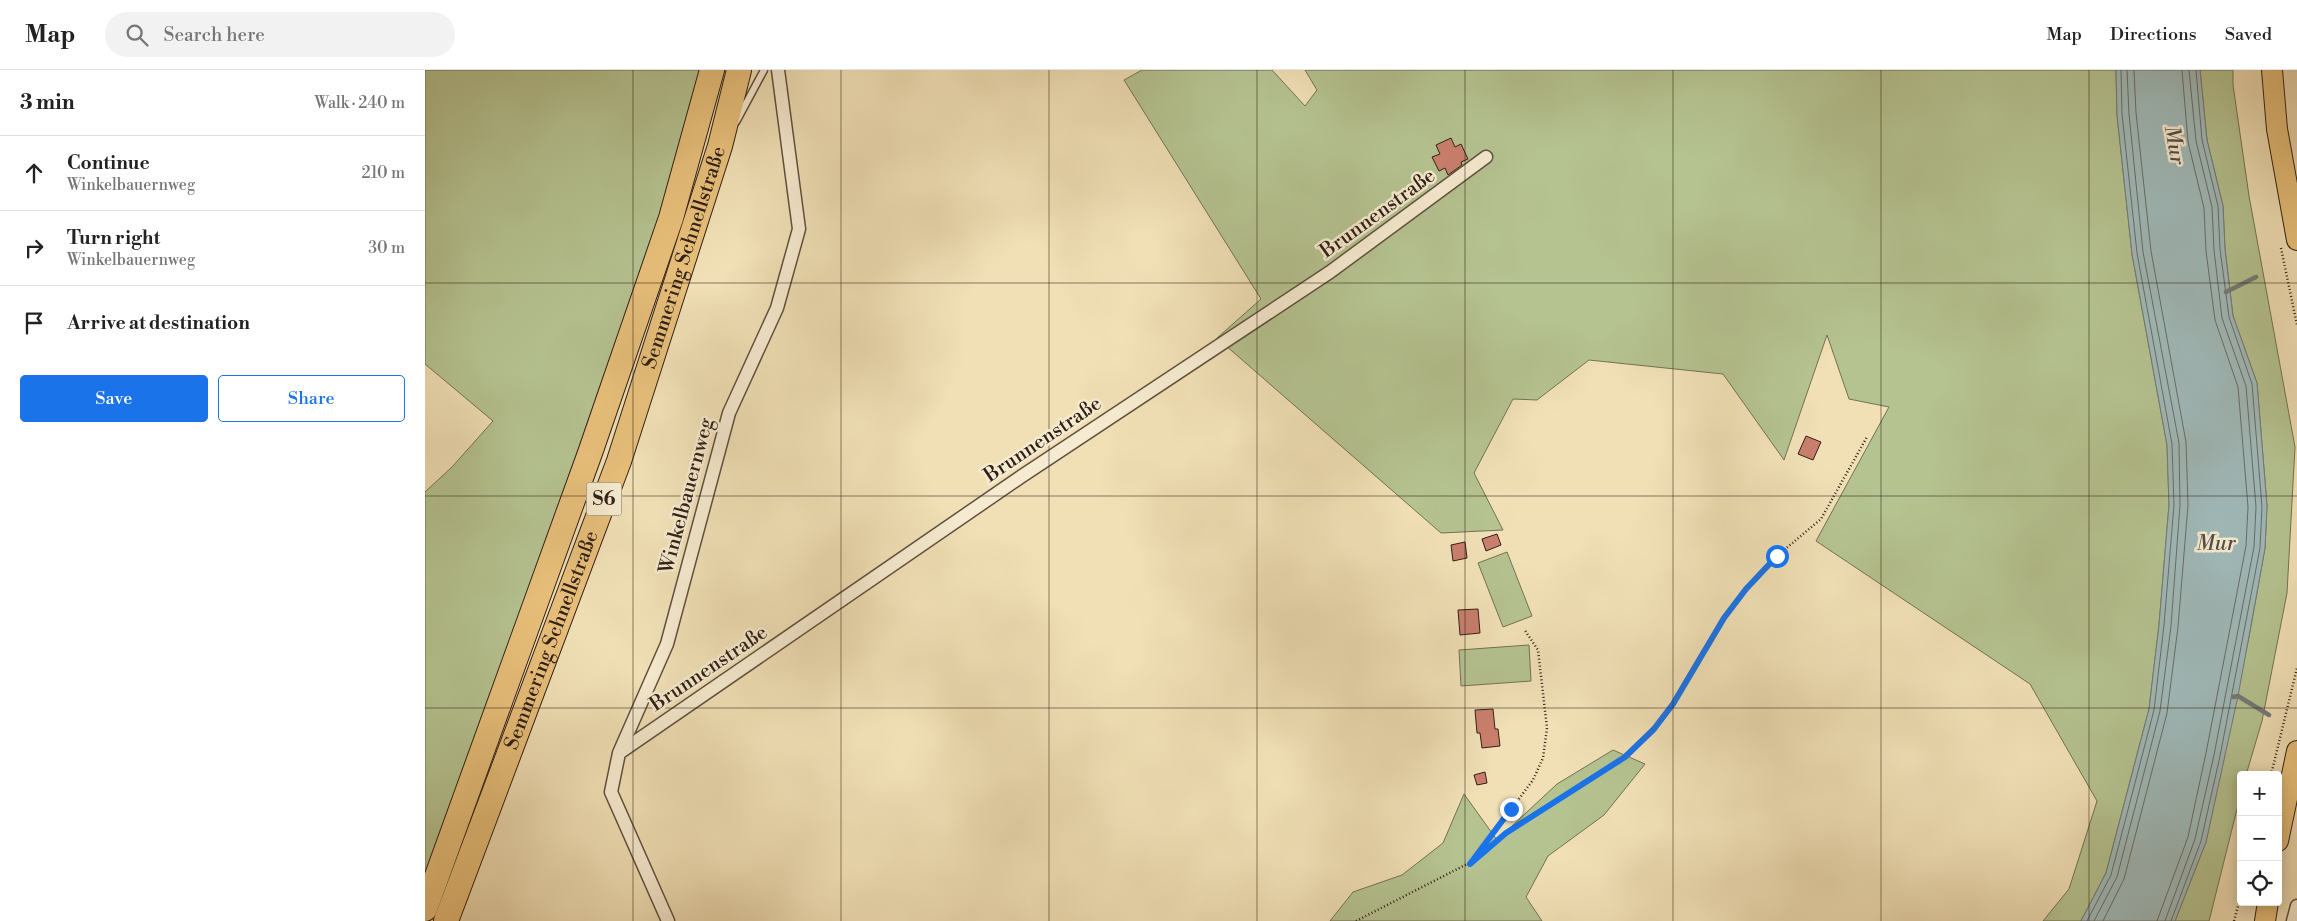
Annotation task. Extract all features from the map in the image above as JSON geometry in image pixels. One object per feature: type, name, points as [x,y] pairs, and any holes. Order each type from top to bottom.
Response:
[{"type":"highway","name":"Semmering Schnellstraße","points":[[425,909],[591,453],[671,218],[712,70]]},
{"type":"highway","name":"Semmering Schnellstraße","points":[[446,921],[619,461],[720,146],[739,70]]},
{"type":"main road","points":[[2271,70],[2277,129],[2297,240]]},
{"type":"main road","points":[[2282,822],[2297,751]]},
{"type":"main road","points":[[2265,921],[2267,906]]},
{"type":"street","name":"Winkelbauernweg","points":[[668,921],[611,792],[619,753],[667,644],[729,413],[777,308],[799,229],[778,70]]},
{"type":"street","name":"Brunnenstraße","points":[[619,753],[1022,476],[1330,272],[1487,157]]},
{"type":"street","points":[[2293,921],[2297,906]]},
{"type":"lane","points":[[720,146],[764,70]]},
{"type":"path","points":[[1356,921],[1470,864],[1506,833],[1625,757],[1654,729],[1673,704],[1724,618],[1746,589],[1777,556],[1821,519],[1867,437]]},
{"type":"path","points":[[1470,864],[1533,780],[1543,758],[1547,728],[1538,650],[1524,629]]},
{"type":"path","points":[[2272,771],[2297,668]]},
{"type":"path","points":[[2234,921],[2238,906]]},
{"type":"green space","points":[[425,70],[704,70],[626,326],[425,876],[425,492],[452,467],[493,421],[425,364]]},
{"type":"green space","points":[[1142,70],[1272,70],[1305,106],[1317,90],[1305,70],[2116,70],[2117,115],[2132,254],[2167,445],[2169,505],[2159,625],[2149,709],[2106,873],[2081,921],[2043,921],[2069,889],[2097,801],[2030,684],[1816,541],[1889,407],[1849,399],[1827,335],[1784,460],[1723,374],[1589,360],[1537,400],[1513,399],[1474,473],[1503,530],[1441,533],[1217,338],[1261,299],[1124,80]]},
{"type":"green space","points":[[2200,70],[2233,70],[2233,85],[2249,196],[2295,447],[2287,593],[2262,721],[2247,771],[2237,771],[2237,809],[2209,921],[2175,921],[2206,842],[2249,637],[2265,548],[2267,506],[2257,383],[2233,316],[2225,249],[2223,206],[2207,140]]},
{"type":"green space","points":[[1507,552],[1532,616],[1503,627],[1478,563]]},
{"type":"green space","points":[[1529,645],[1531,681],[1461,686],[1459,650]]},
{"type":"green space","points":[[1613,750],[1645,764],[1604,815],[1548,856],[1526,897],[1542,921],[1330,921],[1353,892],[1402,875],[1443,843],[1464,794],[1497,840],[1557,784]]},
{"type":"water","name":"Mur","points":[[2116,70],[2200,70],[2207,140],[2223,206],[2225,249],[2233,316],[2257,383],[2267,506],[2265,548],[2258,587],[2238,696],[2206,842],[2175,921],[2081,921],[2106,873],[2149,709],[2159,625],[2169,505],[2167,445],[2132,254],[2117,115]]},
{"type":"building","points":[[1451,138],[1455,147],[1461,144],[1468,159],[1461,162],[1462,165],[1448,175],[1445,168],[1439,171],[1432,157],[1440,154],[1436,145]]},
{"type":"building","points":[[1806,436],[1821,442],[1813,460],[1798,454]]},
{"type":"building","points":[[1497,534],[1501,545],[1486,551],[1482,539]]},
{"type":"building","points":[[1465,542],[1467,558],[1453,561],[1451,545]]},
{"type":"building","points":[[1478,609],[1480,633],[1460,635],[1458,610]]},
{"type":"building","points":[[1493,709],[1495,729],[1498,729],[1500,746],[1482,748],[1480,733],[1477,733],[1475,710]]},
{"type":"building","points":[[1485,772],[1487,783],[1477,785],[1474,775]]},
{"type":"waterway","points":[[2226,292],[2256,277]]},
{"type":"waterway","points":[[2233,697],[2238,696],[2269,715]]},
{"type":"route","points":[[1511,809],[1470,864],[1506,833],[1625,757],[1654,729],[1673,704],[1724,618],[1746,589],[1777,556]]}]
